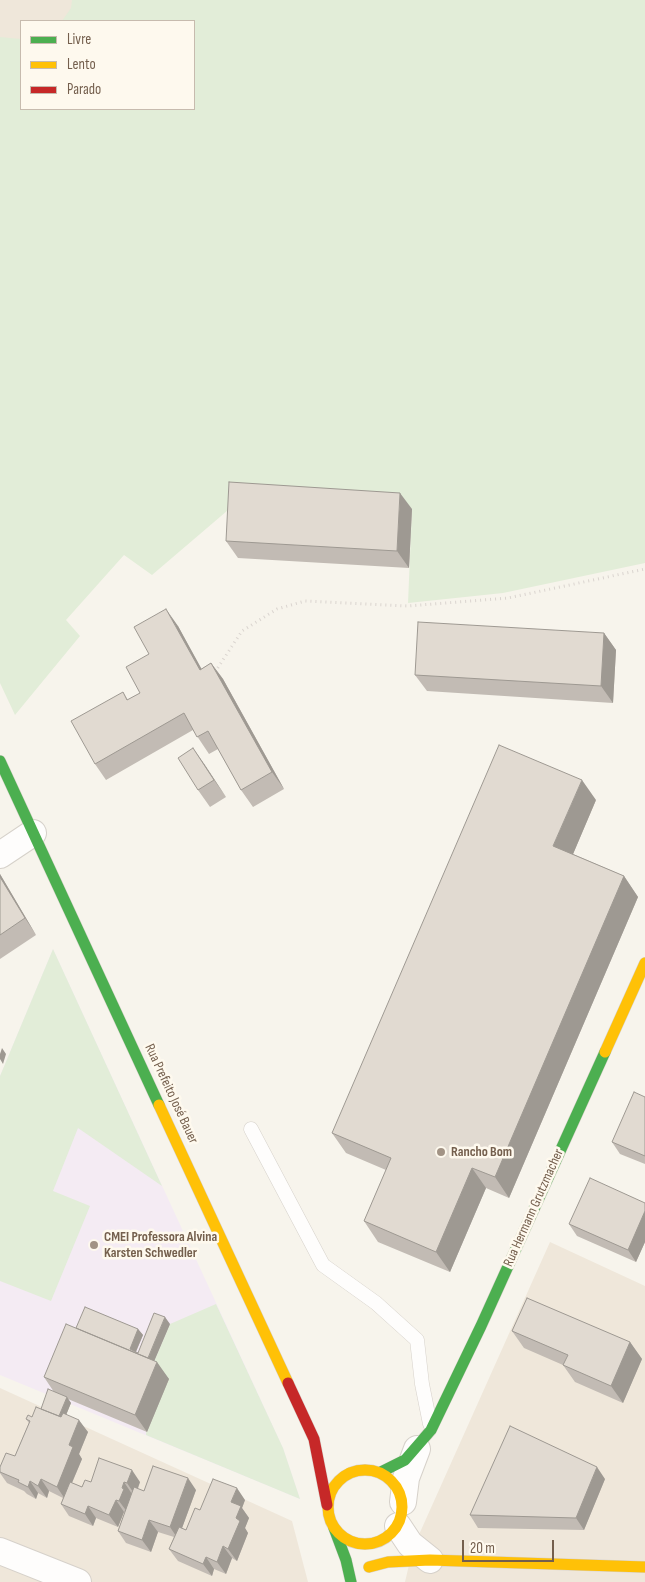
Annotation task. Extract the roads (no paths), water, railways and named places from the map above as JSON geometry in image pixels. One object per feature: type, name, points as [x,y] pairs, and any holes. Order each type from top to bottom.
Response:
[{"type":"street","name":"Rua Prefeito José Bauer","points":[[0,761],[314,1439],[329,1518],[346,1560],[351,1582]]},
{"type":"street","points":[[0,854],[33,833]]},
{"type":"street","name":"Rua Hermann Grutzmacher","points":[[397,1521],[406,1478],[481,1326],[645,963]]},
{"type":"street","points":[[314,1439],[326,1447]]},
{"type":"street","name":"Rua Hermann Grutzmacher","points":[[381,1472],[406,1460],[424,1439]]},
{"type":"street","points":[[351,1461],[381,1472],[399,1490],[397,1521],[361,1582]]},
{"type":"street","points":[[327,1505],[330,1493],[341,1479],[357,1470],[369,1469]]},
{"type":"street","points":[[334,1528],[344,1537],[355,1543],[367,1544],[379,1541],[397,1521]]},
{"type":"street","points":[[397,1521],[410,1544],[430,1560]]},
{"type":"street","points":[[0,1552],[78,1582]]},
{"type":"street","points":[[369,1568],[388,1562],[430,1560],[645,1567]]},
{"type":"lane","points":[[251,1129],[323,1266],[376,1303],[417,1340],[422,1384],[424,1439]]},
{"type":"place","name":"Rancho Bom","points":[[441,1152]]},
{"type":"place","name":"CMEI Professora Alvina Karsten Schwedler","points":[[94,1245]]}]
